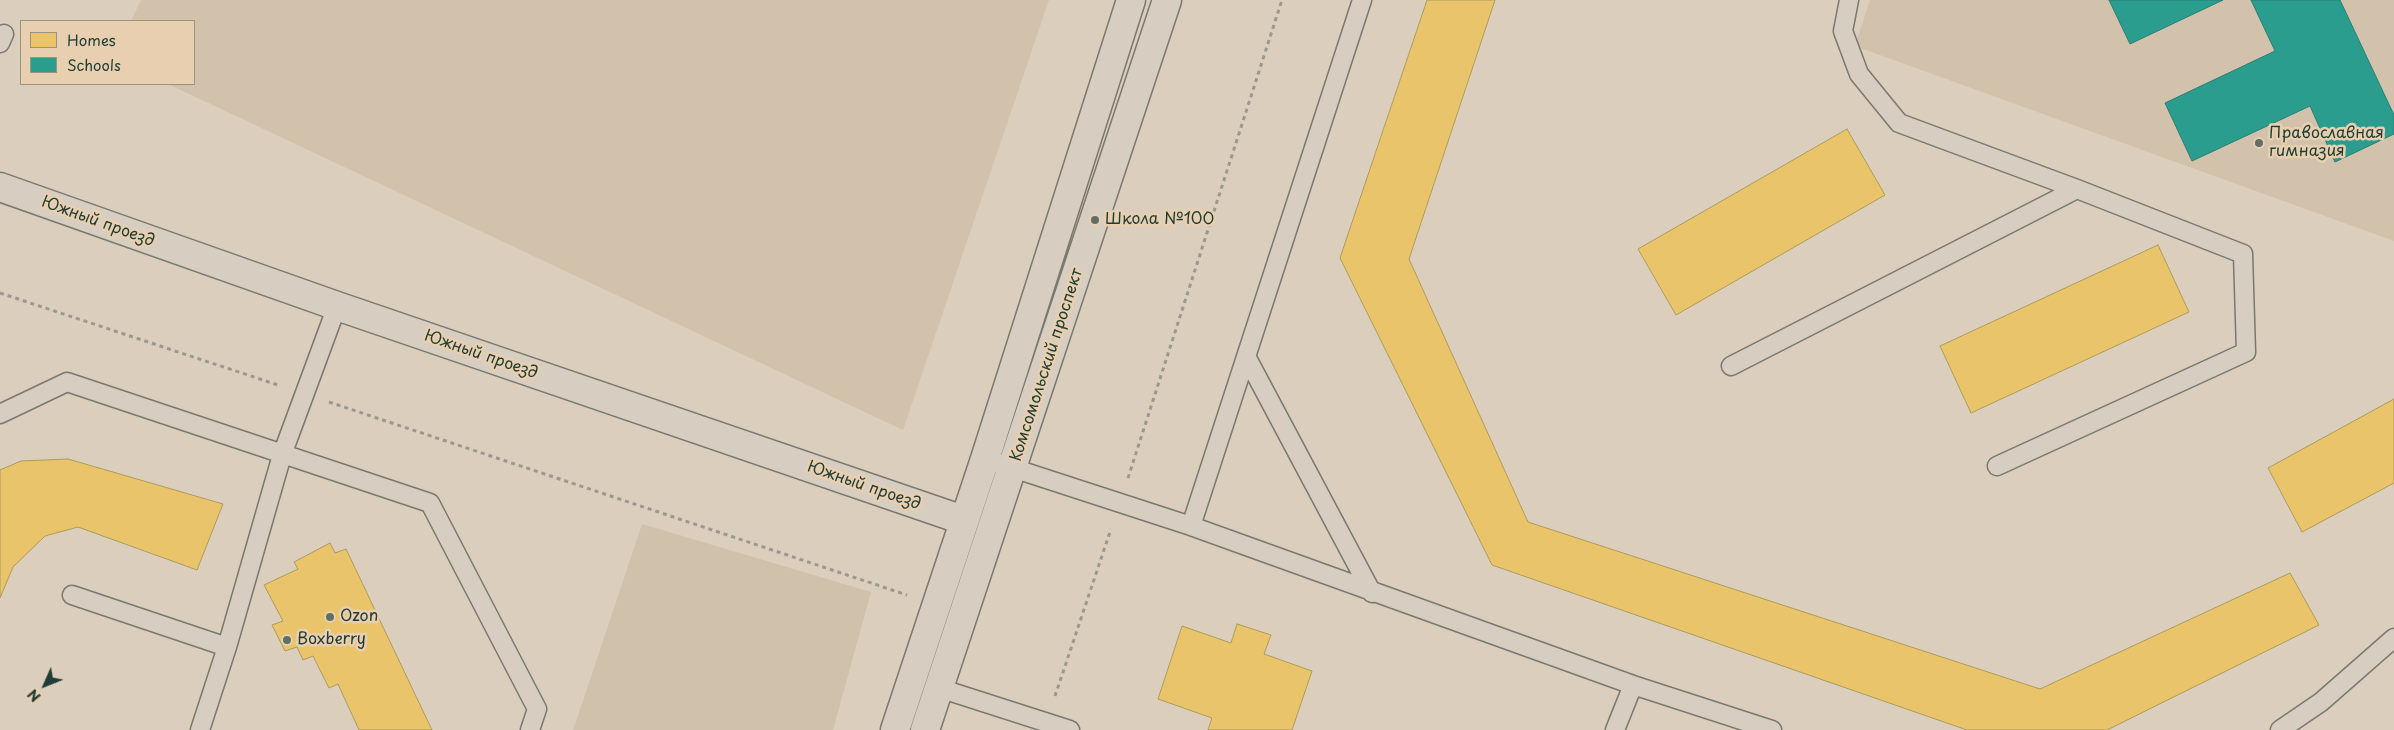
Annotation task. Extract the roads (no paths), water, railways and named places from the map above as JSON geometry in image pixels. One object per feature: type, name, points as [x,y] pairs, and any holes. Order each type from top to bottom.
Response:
[{"type":"main road","name":"Комсомольский проспект","points":[[895,730],[985,458],[1131,0]]},
{"type":"main road","name":"Комсомольский проспект","points":[[925,730],[991,530],[1014,468],[1167,0]]},
{"type":"main road","name":"Южный проезд","points":[[0,187],[337,306],[963,520]]},
{"type":"lane","points":[[1191,526],[1362,0]]},
{"type":"lane","points":[[1849,0],[1843,31],[1859,74],[1899,122],[2243,254],[2246,352],[1997,466]]},
{"type":"lane","points":[[1731,366],[2077,189]]},
{"type":"lane","points":[[200,730],[227,647],[282,455],[337,306]]},
{"type":"lane","points":[[1247,358],[1372,593]]},
{"type":"lane","points":[[0,414],[67,382],[430,503],[537,709],[530,730]]},
{"type":"lane","points":[[985,458],[1191,526],[1372,593],[1632,685],[1772,730]]},
{"type":"lane","points":[[963,520],[991,530]]},
{"type":"lane","points":[[72,595],[227,647]]},
{"type":"lane","points":[[2280,730],[2321,702],[2394,638]]},
{"type":"lane","points":[[1615,730],[1632,685]]},
{"type":"lane","points":[[938,688],[1070,730]]},
{"type":"place","name":"Православная гимназия","points":[[2259,143]]},
{"type":"place","name":"Школа №100","points":[[1095,220]]},
{"type":"place","name":"Ozon","points":[[330,617]]},
{"type":"place","name":"Boxberry","points":[[287,640]]}]
